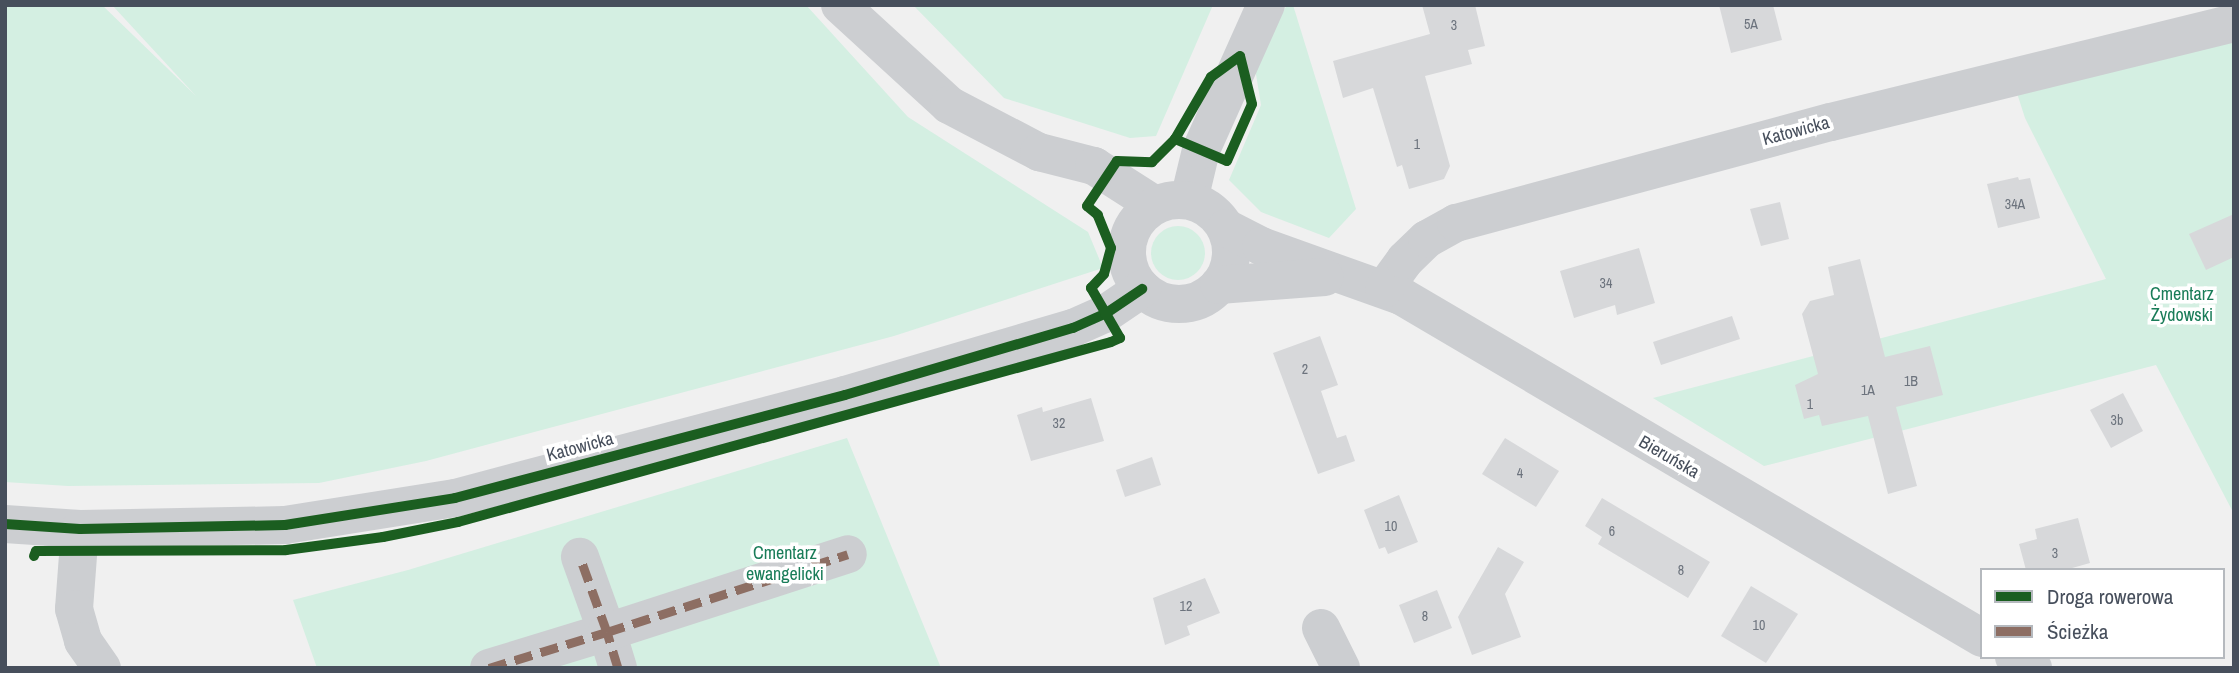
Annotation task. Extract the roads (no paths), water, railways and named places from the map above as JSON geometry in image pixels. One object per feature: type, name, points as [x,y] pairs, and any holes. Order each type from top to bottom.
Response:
[{"type":"street","points":[[840,5],[949,105],[1039,152],[1094,166],[1159,211],[1204,206],[1226,228],[1231,247],[1229,268],[1219,285]]},
{"type":"street","points":[[1266,5],[1201,150],[1127,260],[1142,289],[1172,304],[1189,303],[1219,285],[1270,278],[1370,284]]},
{"type":"street","name":"Katowicka","points":[[1370,284],[1456,223],[1831,122],[2234,23]]},
{"type":"street","name":"Bieruńska","points":[[1226,228],[1261,246],[1370,284],[1980,637]]},
{"type":"street","name":"Katowicka","points":[[5,524],[80,529],[285,525],[455,498],[845,395],[1073,328],[1105,314],[1142,289]]},
{"type":"street","points":[[80,529],[74,609],[83,641],[102,668]]},
{"type":"street","points":[[489,668],[848,554]]},
{"type":"street","points":[[580,557],[618,668]]},
{"type":"street","points":[[1321,628],[1341,668]]},
{"type":"street","points":[[2017,659],[2033,668]]},
{"type":"park label","name":"Cmentarz Żydowski","points":[[2182,305]]},
{"type":"park label","name":"Cmentarz ewangelicki","points":[[785,564]]}]
